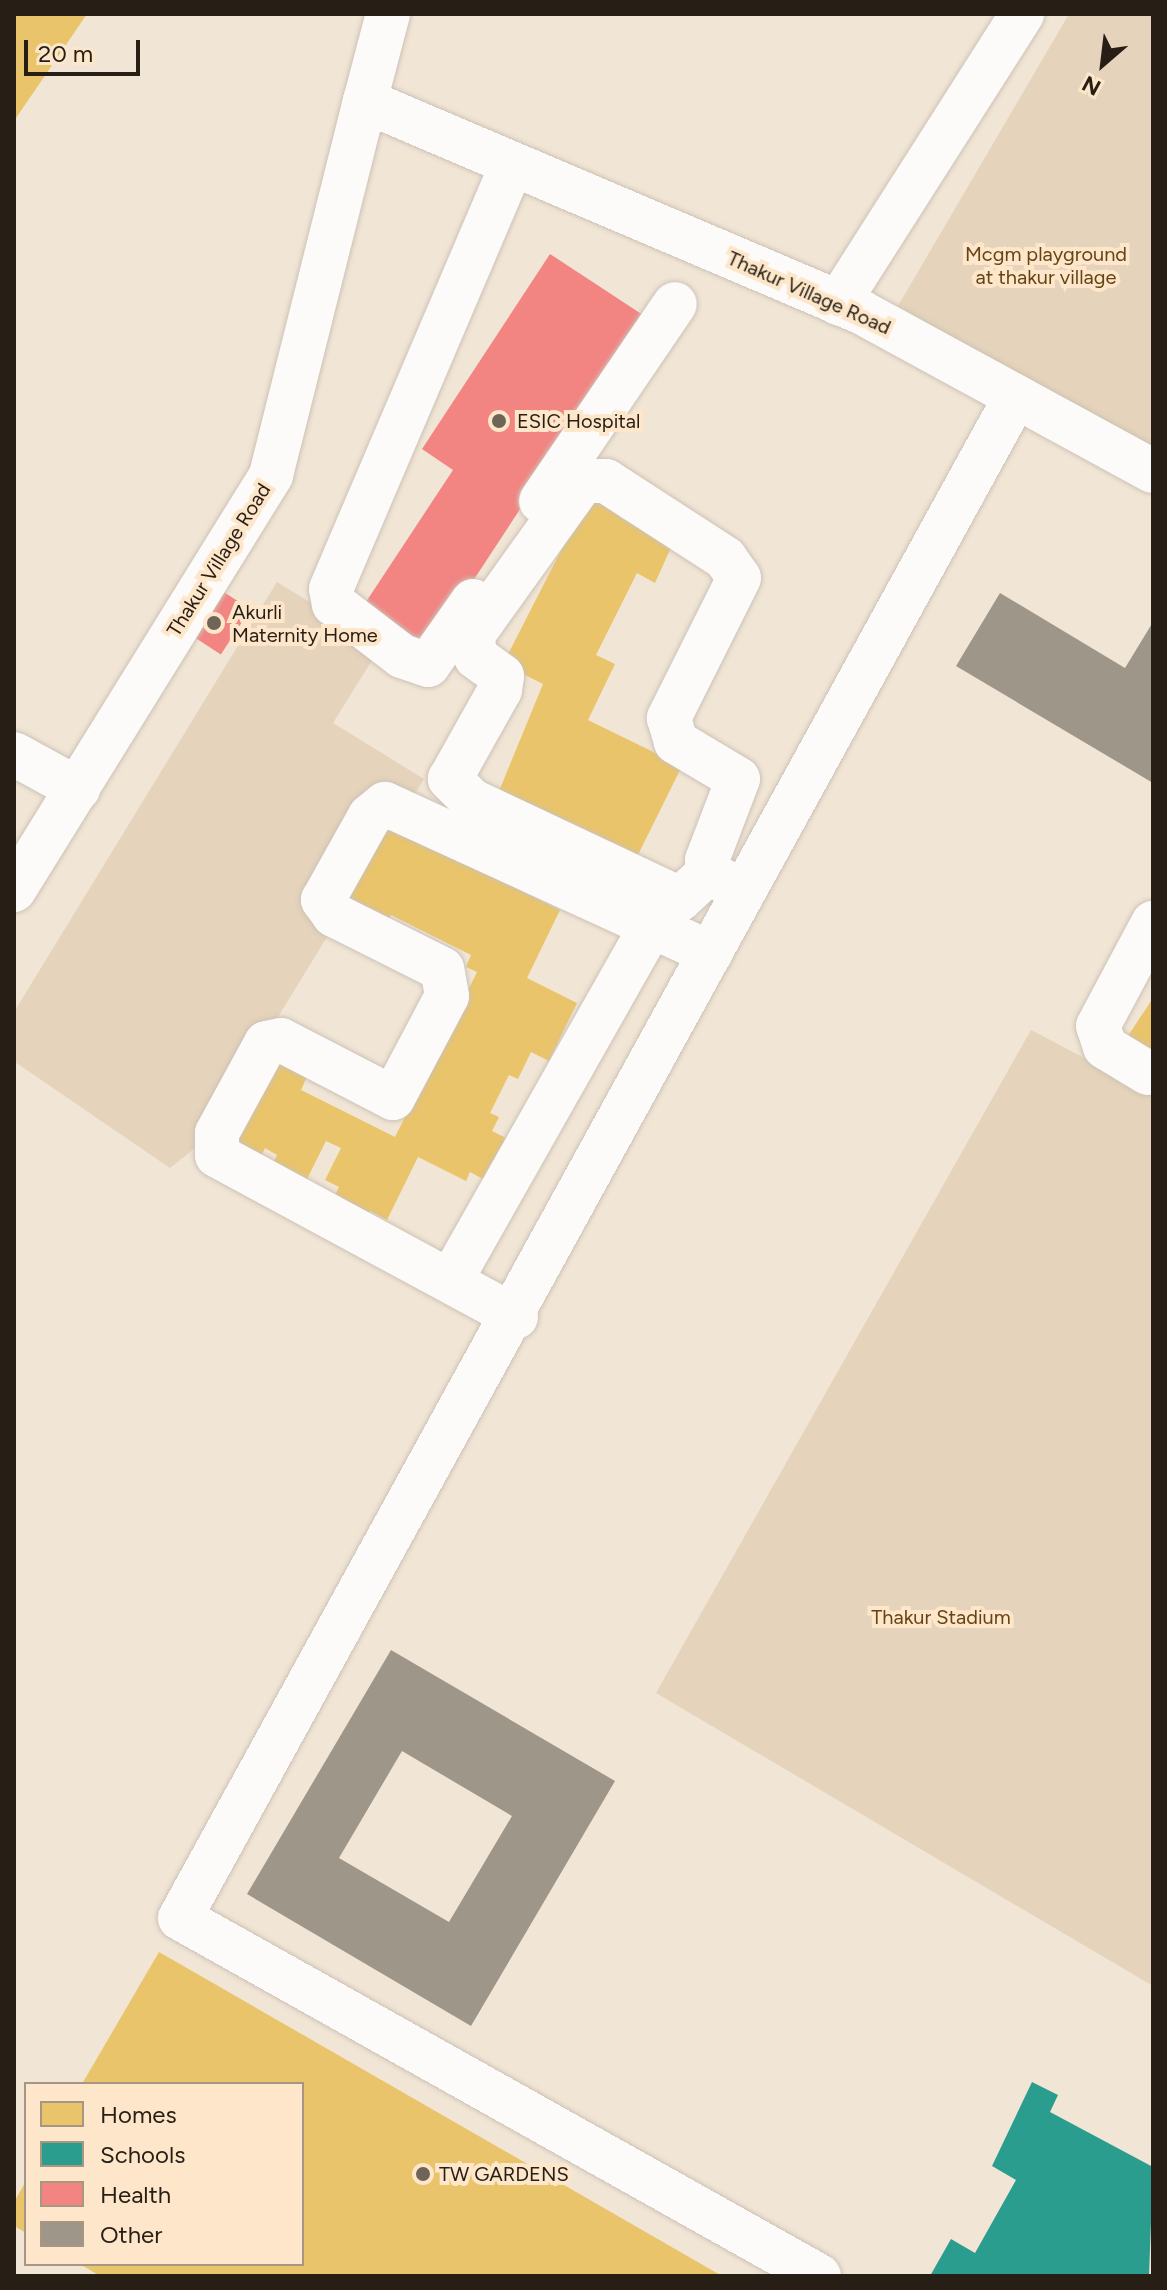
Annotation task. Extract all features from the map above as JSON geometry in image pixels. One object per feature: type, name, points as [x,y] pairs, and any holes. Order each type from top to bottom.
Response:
[{"type":"street","name":"Thakur Village Road","points":[[14,890],[271,475],[388,14]]},
{"type":"street","points":[[838,303],[1022,14]]},
{"type":"street","name":"Thakur Village Road","points":[[365,101],[838,303],[1153,471]]},
{"type":"street","points":[[512,164],[331,589],[334,604],[402,656],[428,665],[675,304]]},
{"type":"street","points":[[819,2276],[180,1918],[516,1317],[711,953],[726,882],[788,809],[1016,396]]},
{"type":"street","points":[[726,882],[680,899],[471,800],[450,779],[500,690],[502,676],[476,657],[472,636],[583,481],[606,481],[734,567],[735,592],[669,718],[676,742],[733,770],[741,788],[788,809]]},
{"type":"street","points":[[14,754],[78,789]]},
{"type":"street","points":[[726,882],[710,850],[741,788]]},
{"type":"street","points":[[516,1317],[451,1280],[233,1168],[212,1145],[274,1038],[381,1098],[393,1098],[407,1080],[449,977],[334,915],[323,900],[370,816],[385,804],[711,953]]},
{"type":"street","points":[[1148,1073],[1105,1047],[1098,1026],[1153,923]]},
{"type":"street","points":[[451,1280],[652,925]]},
{"type":"green space","name":"Mcgm playground at thakur village","points":[[1069,14],[1153,14],[1153,451],[898,306]]},
{"type":"green space","points":[[277,582],[381,646],[333,723],[424,779],[200,1144],[170,1168],[15,1062],[14,1012]]},
{"type":"green space","name":"Thakur Stadium","points":[[1031,1030],[1153,1094],[1153,1986],[656,1693]]},
{"type":"building: Homes","points":[[14,14],[87,14],[14,121]]},
{"type":"building: Homes","points":[[594,486],[626,505],[619,517],[673,543],[655,583],[637,573],[596,655],[615,664],[588,720],[682,766],[630,871],[497,796],[543,684],[503,664]]},
{"type":"building: Homes","points":[[385,823],[560,910],[527,978],[577,1003],[549,1061],[531,1052],[518,1079],[509,1075],[490,1113],[499,1117],[492,1131],[506,1138],[485,1180],[470,1172],[466,1181],[418,1157],[387,1220],[370,1211],[366,1221],[331,1203],[339,1187],[325,1180],[341,1148],[326,1141],[305,1183],[271,1167],[277,1155],[265,1148],[259,1161],[221,1147],[272,1043],[313,1063],[301,1090],[395,1137],[477,972],[466,967],[471,955],[391,915],[386,927],[340,904]]},
{"type":"building: Homes","points":[[1153,998],[1153,1061],[1122,1045]]},
{"type":"building: Homes","name":"TW GARDENS","points":[[159,1952],[722,2276],[100,2276],[83,2266],[304,2266],[304,2082],[83,2082]]},
{"type":"building: Homes","points":[[24,2184],[24,2232],[14,2226],[14,2202]]},
{"type":"building: Schools","points":[[1032,2082],[1058,2095],[1050,2112],[1153,2167],[1149,2276],[930,2276],[951,2239],[975,2253],[1016,2180],[992,2166]]},
{"type":"building: Health","points":[[550,254],[646,317],[427,651],[362,608],[453,470],[422,449]]},
{"type":"building: Health","points":[[210,583],[250,609],[221,654],[181,628]]},
{"type":"building: Other","points":[[1000,593],[1125,668],[1153,622],[1153,783],[956,666]]},
{"type":"building: Other","points":[[391,1650],[615,1781],[471,2026],[247,1894]],"holes":[[[402,1751],[512,1816],[449,1922],[339,1858]]]},
{"type":"place","name":"ESIC Hospital","points":[[499,421]]},
{"type":"place","name":"Akurli Maternity Home","points":[[214,623]]},
{"type":"place","name":"TW GARDENS","points":[[423,2174]]}]
